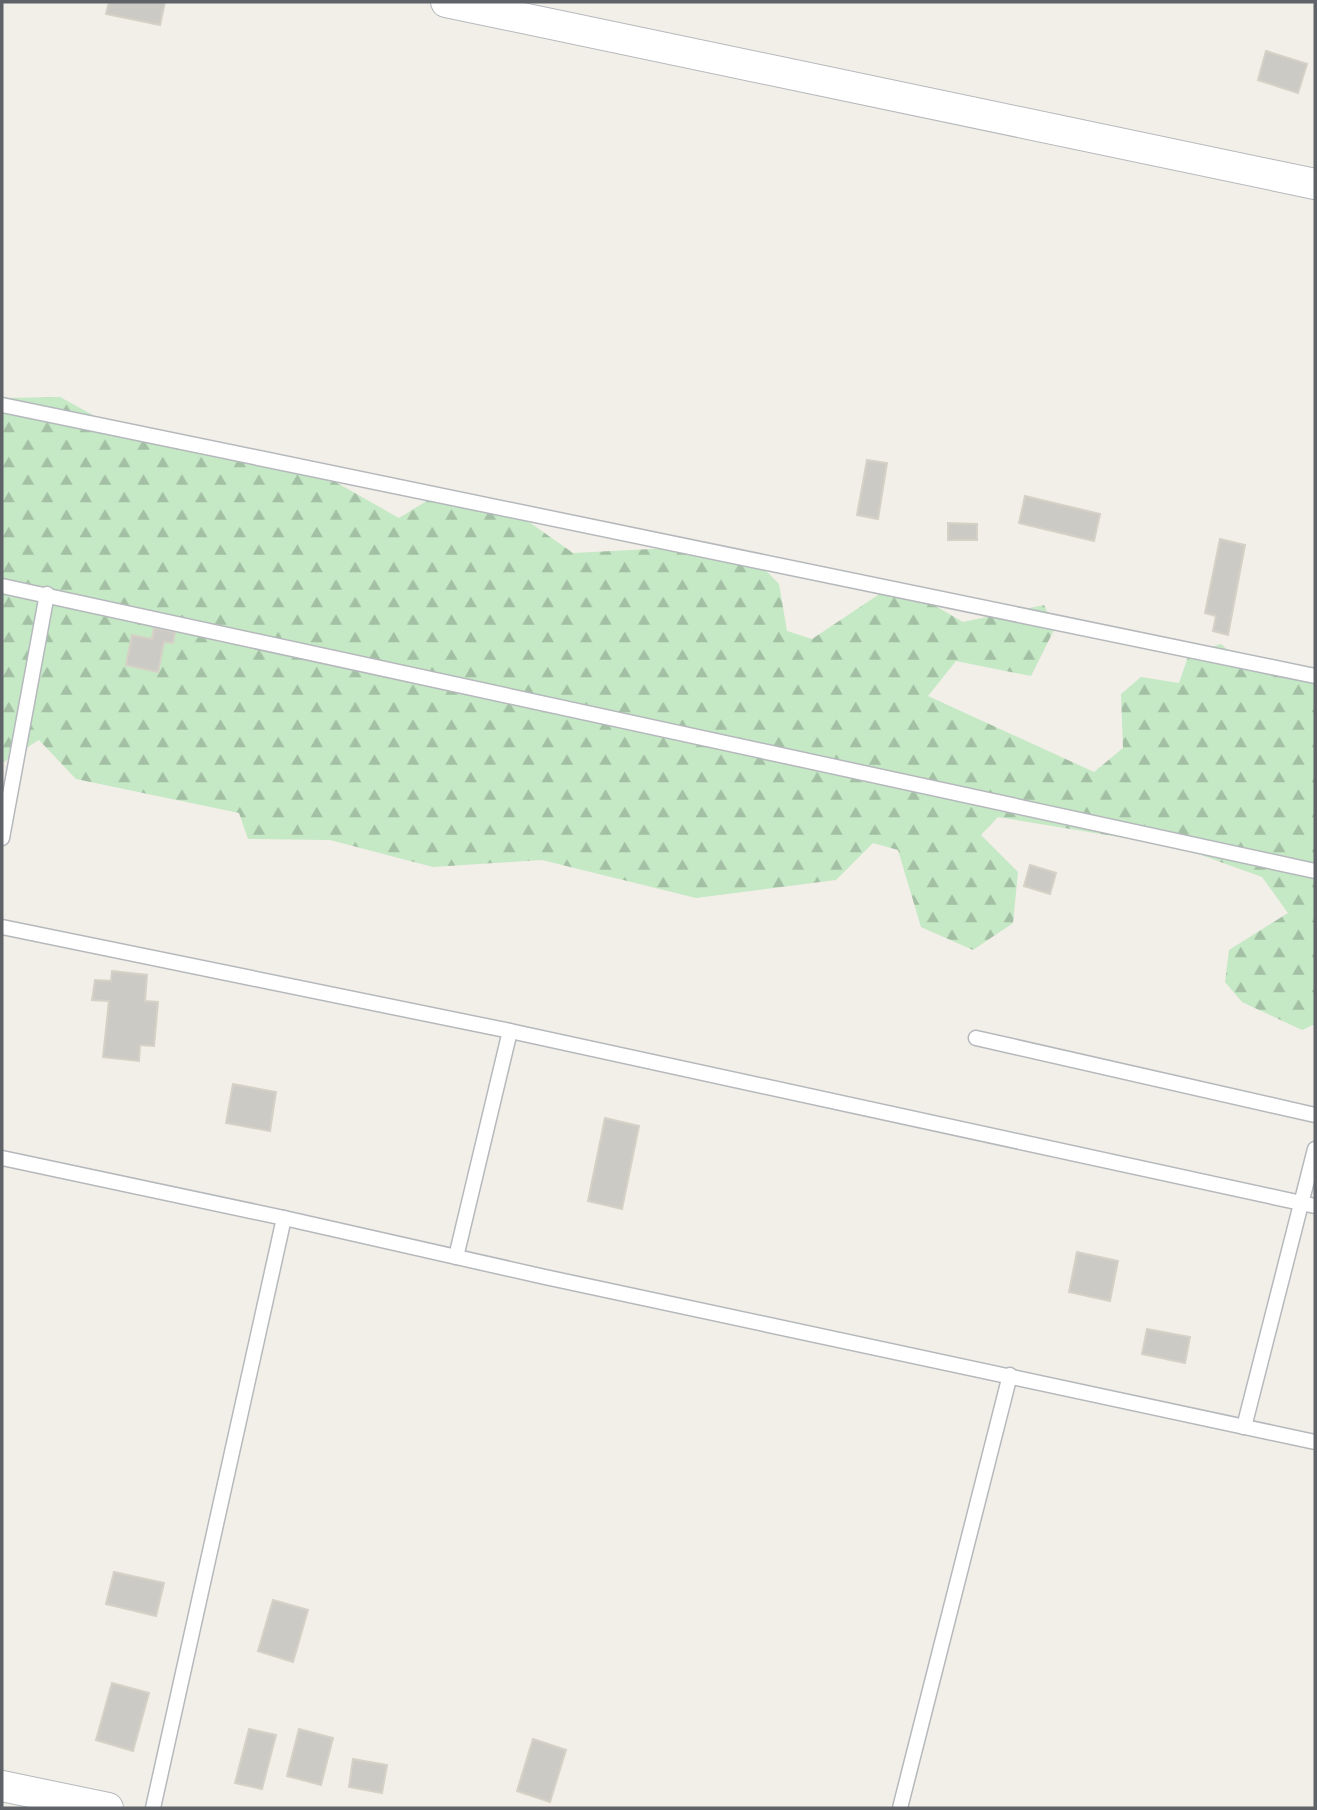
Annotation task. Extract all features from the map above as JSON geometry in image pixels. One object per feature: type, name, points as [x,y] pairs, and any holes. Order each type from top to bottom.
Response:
[{"type":"street","points":[[446,2],[1315,184]]},
{"type":"street","points":[[2,1786],[108,1808]]},
{"type":"lane","points":[[2,405],[1315,676]]},
{"type":"lane","points":[[2,586],[1315,871]]},
{"type":"lane","points":[[2,838],[47,594]]},
{"type":"lane","points":[[2,927],[510,1031],[1308,1204]]},
{"type":"lane","points":[[456,1257],[510,1031]]},
{"type":"lane","points":[[976,1038],[1315,1115]]},
{"type":"lane","points":[[1244,1427],[1308,1204],[1315,1149]]},
{"type":"lane","points":[[2,1158],[1315,1442]]},
{"type":"lane","points":[[153,1808],[284,1218]]},
{"type":"lane","points":[[900,1808],[1010,1375]]},
{"type":"green space","points":[[60,397],[102,420],[293,458],[399,518],[433,497],[502,503],[573,553],[710,546],[760,565],[779,584],[787,631],[812,639],[896,583],[963,622],[1044,605],[1055,628],[1031,676],[956,661],[928,696],[1094,772],[1123,748],[1121,694],[1141,677],[1179,683],[1189,654],[1221,644],[1244,665],[1315,671],[1315,1024],[1302,1030],[1242,1002],[1225,982],[1229,950],[1288,913],[1262,877],[1179,847],[998,817],[981,835],[1018,872],[1013,923],[973,950],[921,927],[898,850],[873,843],[836,880],[696,898],[542,860],[433,867],[330,840],[248,839],[239,813],[76,779],[39,740],[2,763],[2,398]]},
{"type":"building","points":[[109,2],[165,2],[160,25],[106,14]]},
{"type":"building","points":[[1266,51],[1307,64],[1298,93],[1258,80]]},
{"type":"building","points":[[867,460],[887,463],[878,519],[857,515]]},
{"type":"building","points":[[1025,496],[1100,514],[1094,541],[1019,523]]},
{"type":"building","points":[[948,523],[977,524],[977,540],[948,540]]},
{"type":"building","points":[[1220,539],[1245,545],[1228,635],[1213,631],[1216,616],[1205,613]]},
{"type":"building","points":[[154,628],[175,632],[173,643],[164,642],[158,672],[126,665],[132,635],[152,639]]},
{"type":"building","points":[[1030,865],[1056,873],[1050,894],[1024,886]]},
{"type":"building","points":[[112,971],[147,975],[145,1001],[158,1002],[154,1046],[140,1045],[139,1061],[103,1057],[109,1001],[92,1000],[95,980],[111,981]]},
{"type":"building","points":[[233,1084],[276,1092],[270,1131],[226,1123]]},
{"type":"building","points":[[605,1118],[639,1126],[622,1209],[588,1201]]},
{"type":"building","points":[[1077,1252],[1118,1261],[1110,1301],[1069,1292]]},
{"type":"building","points":[[1147,1329],[1190,1337],[1185,1363],[1142,1354]]},
{"type":"building","points":[[114,1572],[164,1583],[156,1616],[106,1604]]},
{"type":"building","points":[[273,1600],[308,1610],[293,1662],[258,1651]]},
{"type":"building","points":[[112,1683],[149,1693],[133,1751],[96,1740]]},
{"type":"building","points":[[249,1729],[276,1735],[262,1789],[235,1783]]},
{"type":"building","points":[[299,1729],[333,1738],[321,1785],[287,1776]]},
{"type":"building","points":[[533,1739],[566,1750],[550,1802],[517,1791]]},
{"type":"building","points":[[353,1759],[387,1765],[382,1793],[349,1787]]}]
